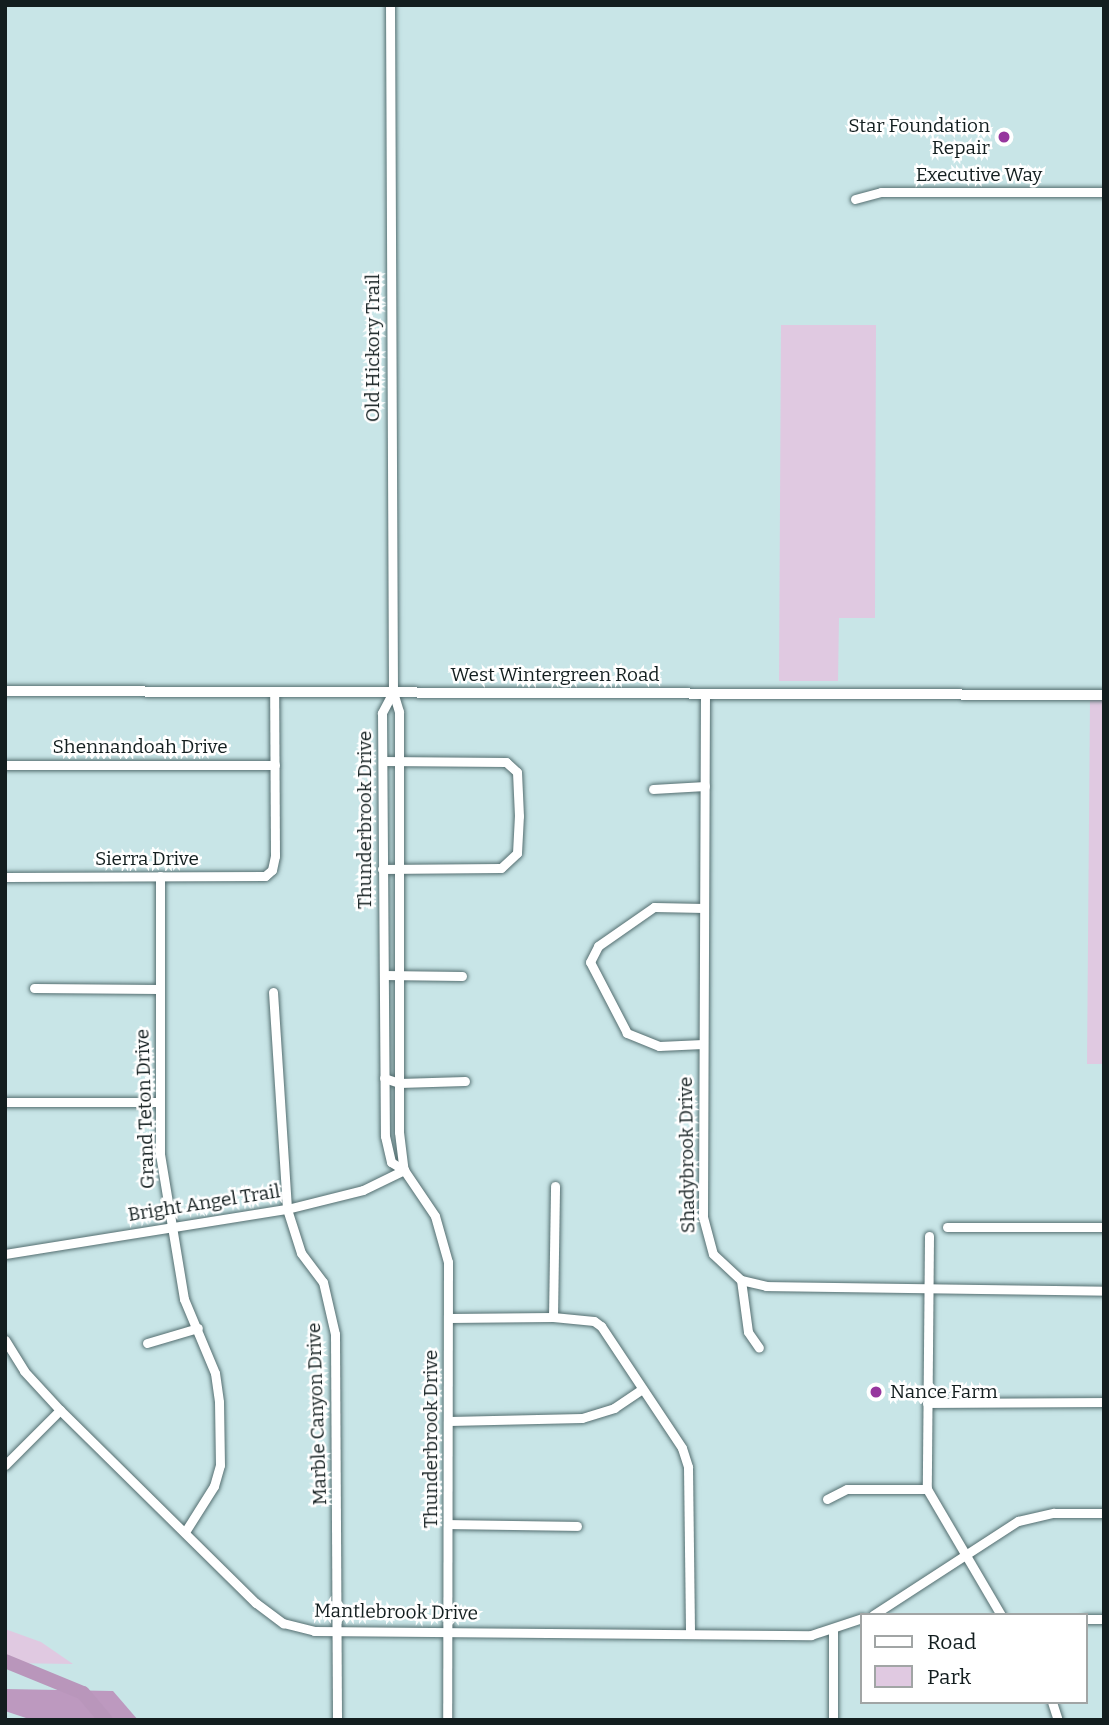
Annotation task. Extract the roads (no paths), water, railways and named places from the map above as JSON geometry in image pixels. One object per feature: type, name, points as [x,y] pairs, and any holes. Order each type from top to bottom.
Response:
[{"type":"main road","name":"West Wintergreen Road","points":[[5,691],[1104,695]]},
{"type":"street","name":"Old Hickory Trail","points":[[390,5],[393,692]]},
{"type":"street","name":"Executive Way","points":[[855,199],[881,192],[1104,192]]},
{"type":"street","points":[[274,691],[275,765]]},
{"type":"street","name":"Thunderbrook Drive","points":[[393,692],[399,712],[399,1083],[404,1170]]},
{"type":"street","name":"Thunderbrook Drive","points":[[393,692],[382,713],[385,1136],[391,1161],[404,1170],[435,1216],[446,1243],[449,1318],[447,1720]]},
{"type":"street","name":"Shadybrook Drive","points":[[705,693],[705,1230],[713,1254],[741,1280]]},
{"type":"street","points":[[382,869],[501,868],[517,853],[519,816],[517,772],[506,762],[383,761]]},
{"type":"street","name":"Shennandoah Drive","points":[[5,765],[275,765]]},
{"type":"street","name":"Sierra Drive","points":[[5,877],[265,876],[272,870],[275,856],[275,765]]},
{"type":"street","points":[[653,789],[705,786]]},
{"type":"street","name":"Grand Teton Drive","points":[[160,876],[159,1102],[169,1227],[184,1299],[215,1373],[219,1402],[220,1465],[214,1486],[185,1532]]},
{"type":"street","points":[[703,1044],[659,1046],[627,1033],[590,962],[598,946],[654,907],[704,908]]},
{"type":"street","points":[[384,975],[462,975]]},
{"type":"street","points":[[34,988],[159,989]]},
{"type":"street","name":"Marble Canyon Drive","points":[[273,992],[287,1209],[301,1253],[323,1282],[335,1334],[337,1720]]},
{"type":"street","points":[[384,1078],[399,1083],[465,1081]]},
{"type":"street","points":[[5,1101],[159,1102]]},
{"type":"street","name":"Bright Angel Trail","points":[[5,1254],[287,1209],[363,1190],[404,1170]]},
{"type":"street","points":[[553,1317],[555,1186]]},
{"type":"street","points":[[947,1227],[1104,1227]]},
{"type":"street","points":[[929,1236],[927,1489],[1000,1613]]},
{"type":"street","points":[[759,1348],[748,1332],[741,1280],[766,1286],[927,1286],[1104,1291]]},
{"type":"street","points":[[449,1318],[553,1317],[601,1326],[682,1448],[688,1467],[690,1631]]},
{"type":"street","points":[[147,1343],[198,1328]]},
{"type":"street","name":"Mantlebrook Drive","points":[[5,1339],[24,1371],[60,1410],[256,1603],[283,1623],[337,1631],[690,1631],[811,1634],[860,1620]]},
{"type":"street","points":[[449,1421],[582,1418],[614,1408],[642,1389]]},
{"type":"street","points":[[927,1403],[1104,1402]]},
{"type":"street","points":[[5,1465],[60,1410]]},
{"type":"street","points":[[827,1499],[847,1489],[927,1489]]},
{"type":"street","points":[[876,1613],[966,1558],[1018,1521],[1054,1513],[1104,1513]]},
{"type":"street","points":[[448,1524],[577,1525]]},
{"type":"street","points":[[833,1720],[834,1629]]},
{"type":"waterway","points":[[5,1661],[83,1693],[106,1720]]},
{"type":"place","name":"Star Foundation Repair","points":[[1004,137]]},
{"type":"place","name":"Nance Farm","points":[[876,1392]]}]
